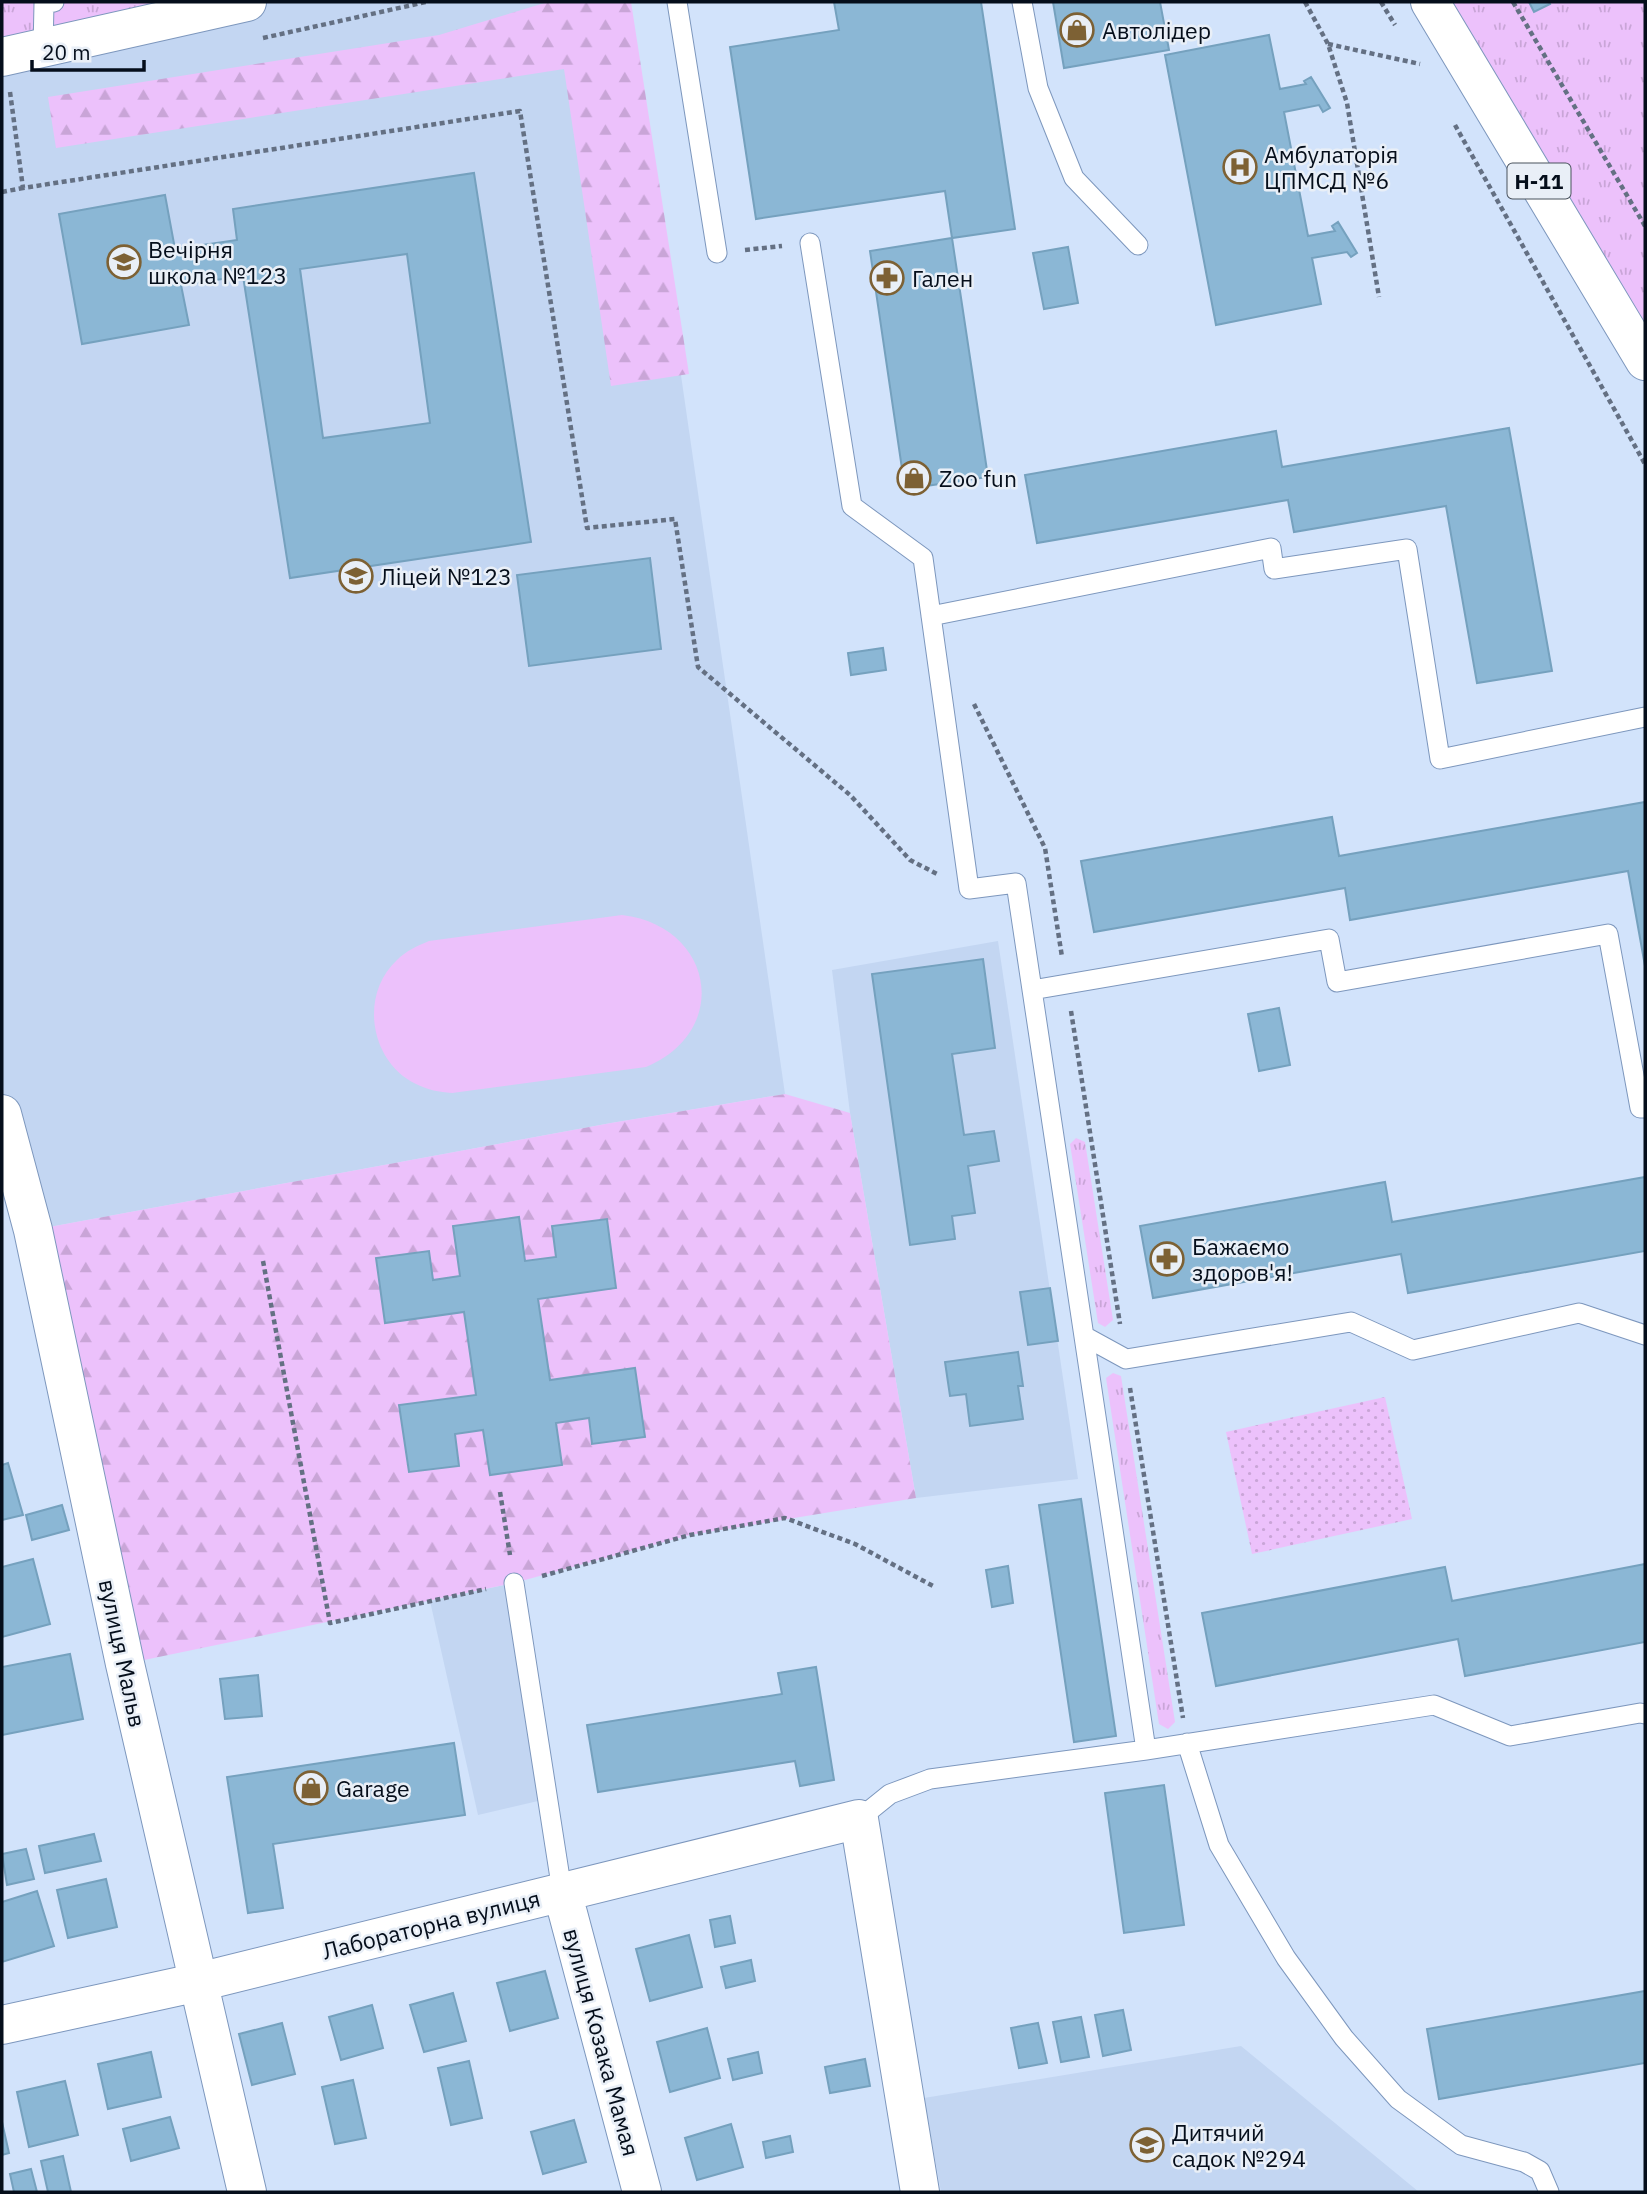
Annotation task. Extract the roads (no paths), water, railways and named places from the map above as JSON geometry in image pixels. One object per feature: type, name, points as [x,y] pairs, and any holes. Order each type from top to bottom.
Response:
[{"type":"street","points":[[3,57],[43,49],[174,9],[247,2]]},
{"type":"street","name":"Н-11","points":[[1430,2],[1645,361]]},
{"type":"street","name":"вулиця Мальв","points":[[2,1114],[33,1230],[125,1664],[247,2192]]},
{"type":"street","points":[[859,1819],[919,2192]]},
{"type":"street","name":"Лабораторна вулиця","points":[[2,2025],[199,1982],[859,1819]]},
{"type":"street","name":"вулиця Козака Мамая","points":[[562,1891],[642,2192]]},
{"type":"lane","points":[[43,49],[44,4],[54,2]]},
{"type":"lane","points":[[677,2],[717,253]]},
{"type":"lane","points":[[1022,2],[1038,88],[1074,178],[1138,245]]},
{"type":"lane","points":[[810,243],[852,506],[923,558],[969,889],[1016,883],[1146,1749]]},
{"type":"lane","points":[[931,615],[1271,548],[1274,569],[1407,549],[1440,759],[1645,717]]},
{"type":"lane","points":[[1032,990],[1329,939],[1337,982],[1608,934],[1640,1108],[1645,1108]]},
{"type":"lane","points":[[1084,1336],[1126,1359],[1352,1322],[1413,1350],[1579,1313],[1645,1335]]},
{"type":"lane","points":[[514,1583],[562,1891]]},
{"type":"lane","points":[[859,1819],[890,1794],[930,1779],[1434,1705],[1510,1737],[1645,1714]]},
{"type":"lane","points":[[1187,1743],[1219,1845],[1286,1958],[1344,2038],[1398,2099],[1461,2145],[1524,2162],[1540,2171],[1549,2192]]},
{"type":"place","name":"Автолідер","points":[[1077,30]]},
{"type":"place","name":"Амбулаторія ЦПМСД №6","points":[[1240,167]]},
{"type":"place","name":"Вечірня школа №123","points":[[124,262]]},
{"type":"place","name":"Гален","points":[[887,278]]},
{"type":"place","name":"Zoo fun","points":[[914,478]]},
{"type":"place","name":"Ліцей №123","points":[[356,576]]},
{"type":"place","name":"Бажаємо здоров'я!","points":[[1167,1259]]},
{"type":"place","name":"Garage","points":[[311,1788]]},
{"type":"place","name":"Дитячий садок №294","points":[[1147,2145]]}]
